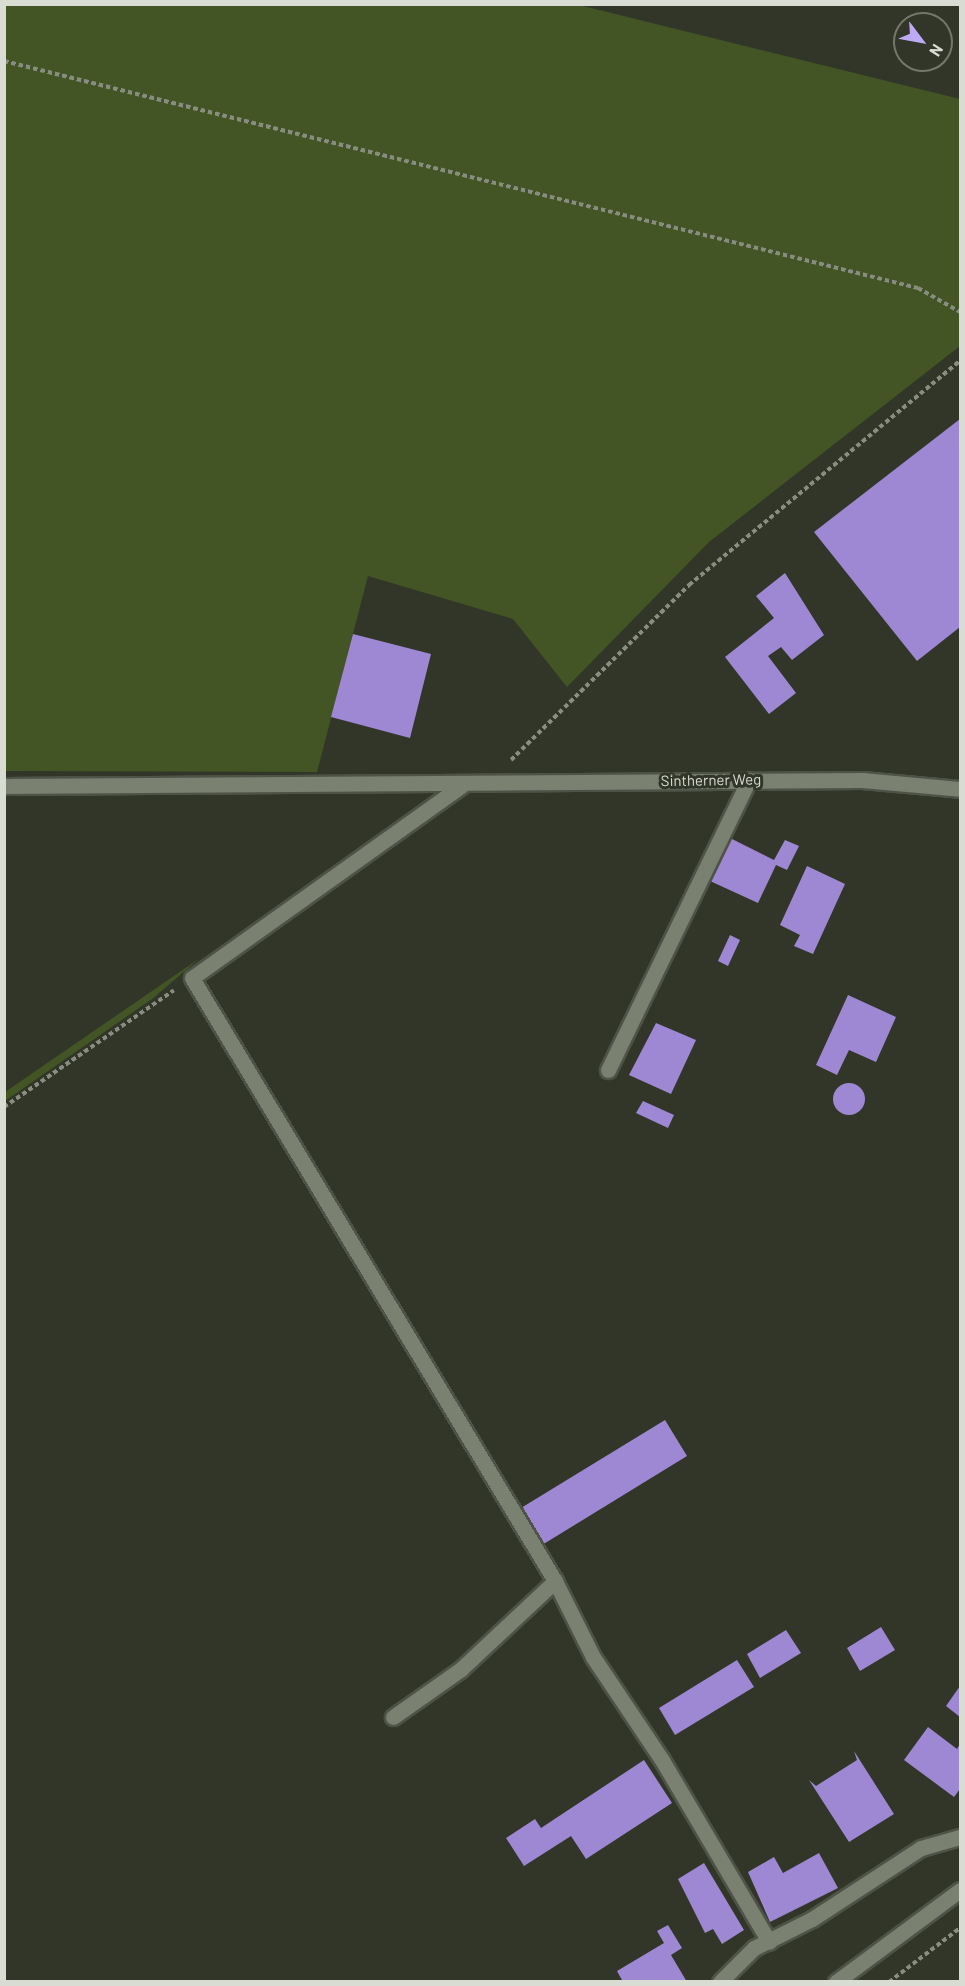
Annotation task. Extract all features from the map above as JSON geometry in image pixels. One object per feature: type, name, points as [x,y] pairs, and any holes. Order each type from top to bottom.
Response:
[{"type":"street","points":[[608,1070],[749,780]]},
{"type":"street","name":"Sintherner Weg","points":[[4,786],[461,786],[489,783],[862,780],[960,789]]},
{"type":"street","points":[[461,786],[192,978],[555,1581],[593,1657],[662,1760],[769,1942]]},
{"type":"street","points":[[393,1717],[461,1669],[555,1581]]},
{"type":"street","points":[[720,1982],[754,1948],[769,1942],[921,1848],[960,1836],[960,1827]]},
{"type":"street","points":[[837,1982],[960,1890]]},
{"type":"path","points":[[4,61],[918,288],[960,312]]},
{"type":"path","points":[[489,783],[689,585],[960,361]]},
{"type":"path","points":[[4,1107],[192,978]]},
{"type":"path","points":[[889,1982],[960,1928]]},
{"type":"green space","points":[[5,5],[579,5],[960,99],[960,346],[709,542],[567,687],[513,619],[368,576],[317,772],[5,771]]},
{"type":"green space","points":[[200,958],[152,999],[5,1101],[5,1092]]},
{"type":"building","points":[[960,419],[960,627],[917,661],[814,532]]},
{"type":"building","points":[[785,573],[824,635],[792,660],[781,647],[768,656],[796,693],[769,714],[725,657],[774,618],[756,596]]},
{"type":"building","points":[[353,634],[431,654],[410,738],[331,717]]},
{"type":"building","points":[[730,838],[774,860],[785,840],[799,846],[787,870],[776,865],[758,903],[710,881]]},
{"type":"building","points":[[807,866],[845,884],[813,954],[794,946],[800,935],[780,925]]},
{"type":"building","points":[[730,935],[740,940],[728,966],[718,961]]},
{"type":"building","points":[[848,995],[896,1017],[876,1062],[849,1050],[837,1075],[816,1065]]},
{"type":"building","points":[[656,1023],[696,1040],[671,1094],[629,1075]]},
{"type":"building","points":[[849,1083],[860,1088],[865,1099],[860,1110],[849,1115],[838,1110],[833,1099],[838,1088]]},
{"type":"building","points":[[643,1101],[674,1115],[668,1128],[636,1113]]},
{"type":"building","points":[[665,1420],[687,1456],[542,1545],[521,1508]]},
{"type":"building","points":[[881,1627],[895,1650],[860,1671],[847,1648]]},
{"type":"building","points":[[786,1630],[801,1653],[760,1678],[747,1654]]},
{"type":"building","points":[[737,1660],[754,1687],[675,1735],[659,1708]]},
{"type":"building","points":[[960,1686],[960,1717],[946,1706]]},
{"type":"building","points":[[928,1727],[957,1749],[960,1744],[960,1789],[954,1797],[904,1760]]},
{"type":"building","points":[[854,1751],[894,1814],[849,1842],[809,1780],[816,1786],[857,1760]]},
{"type":"building","points":[[644,1760],[672,1803],[586,1859],[571,1836],[524,1866],[506,1838],[535,1819],[541,1828]]},
{"type":"building","points":[[819,1853],[838,1888],[770,1922],[748,1872],[774,1857],[783,1873]]},
{"type":"building","points":[[704,1863],[744,1930],[722,1944],[713,1929],[705,1933],[678,1879]]},
{"type":"building","points":[[668,1925],[682,1948],[671,1955],[687,1982],[623,1982],[617,1971],[664,1943],[657,1931]]}]
